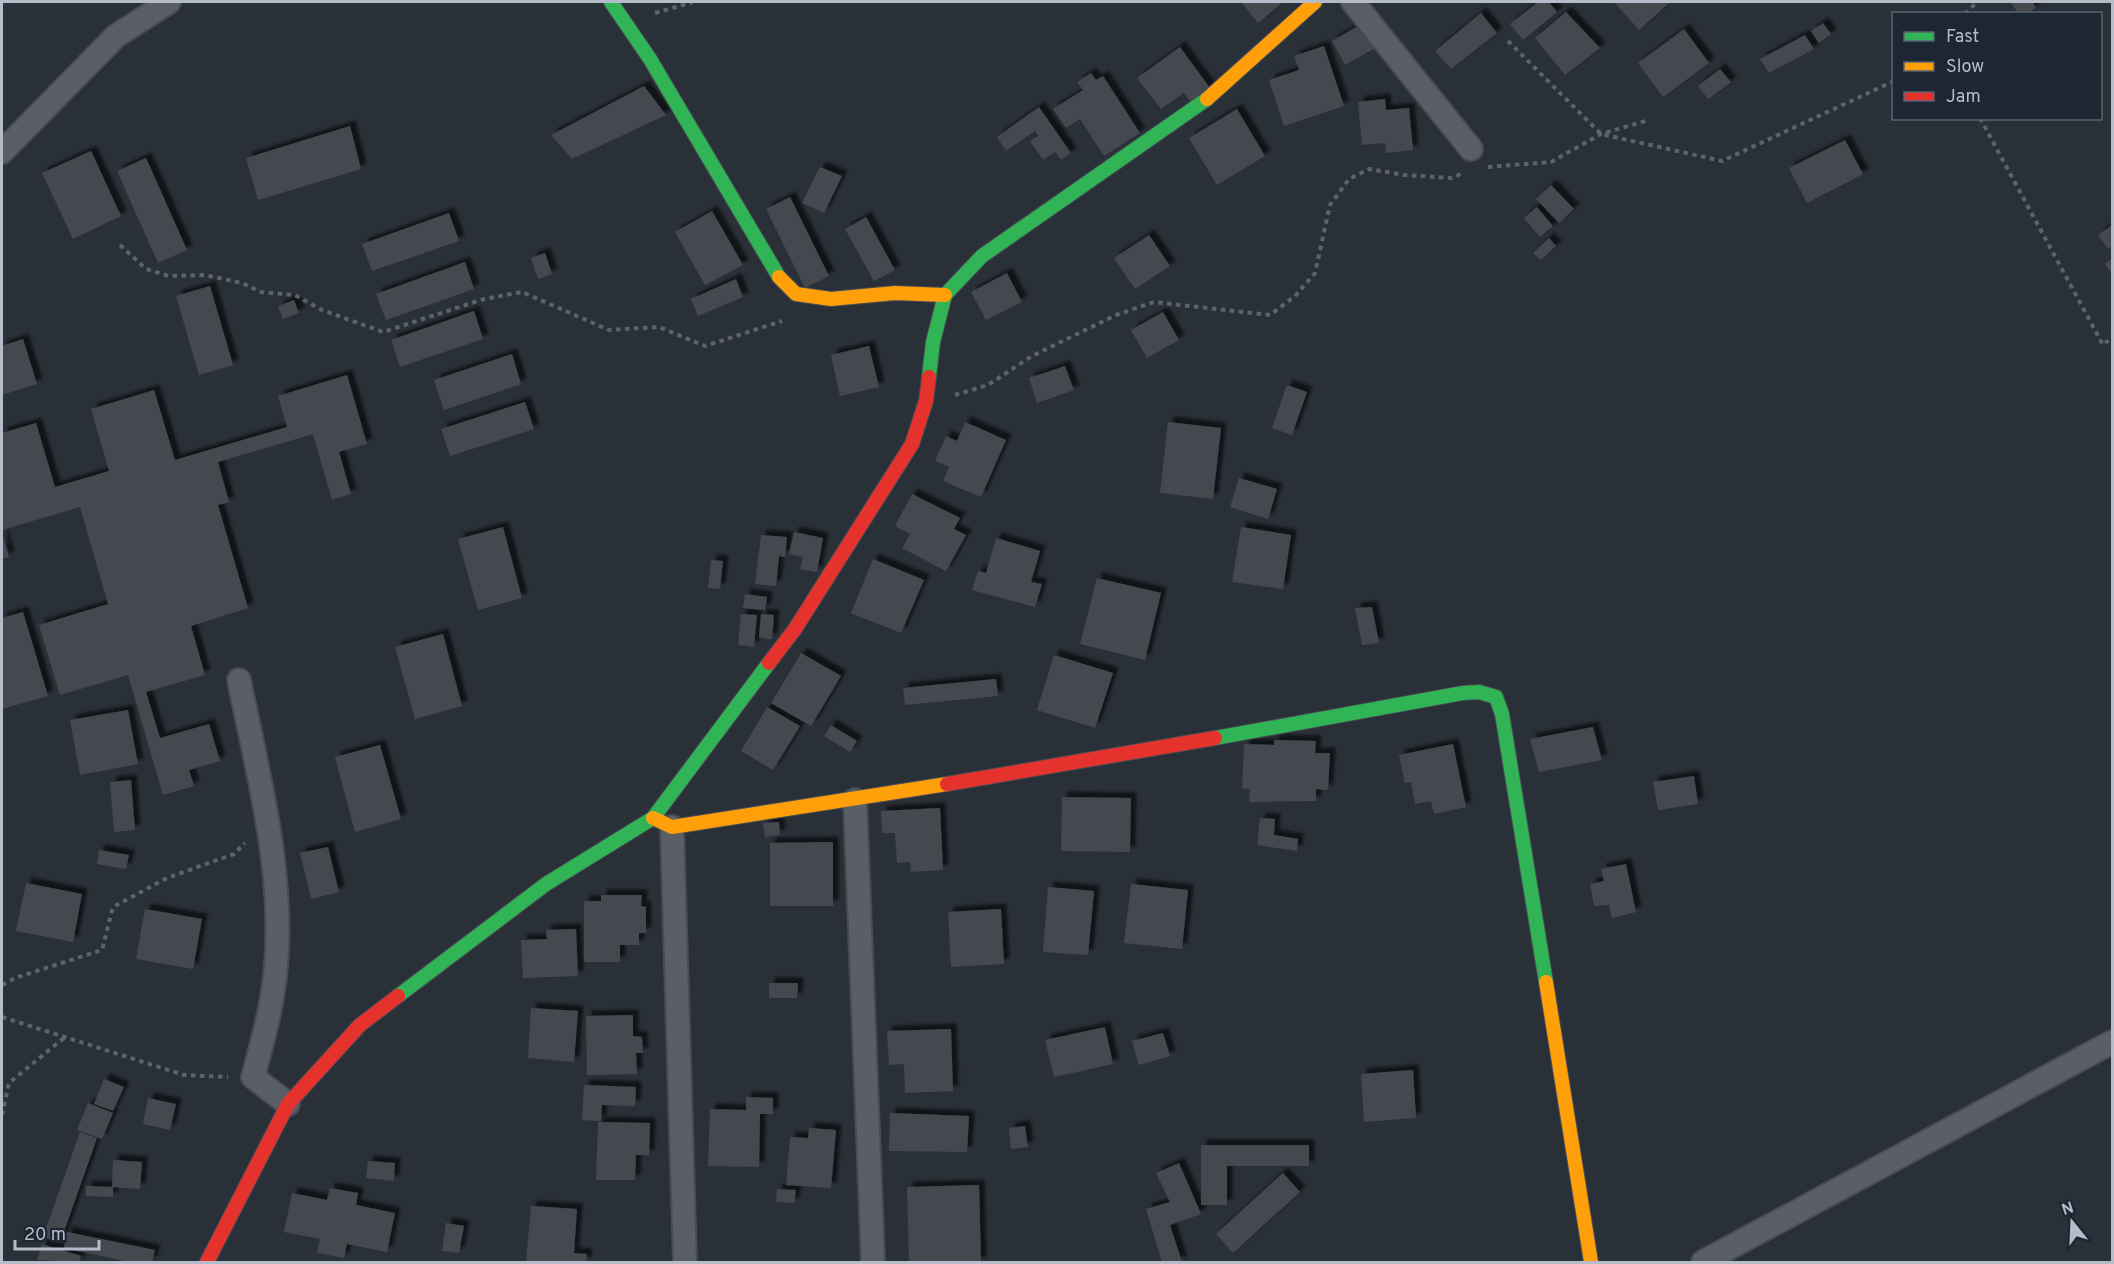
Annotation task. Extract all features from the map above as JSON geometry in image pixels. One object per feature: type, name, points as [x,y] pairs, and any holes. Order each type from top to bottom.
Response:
[{"type":"street","points":[[2,152],[116,36],[169,2]]},
{"type":"street","points":[[611,2],[650,59],[780,279],[796,294],[831,299],[895,293],[945,295]]},
{"type":"street","points":[[685,1263],[663,822],[795,629],[912,444],[926,401],[933,342],[945,295],[982,256],[1200,106],[1315,2]]},
{"type":"street","points":[[1353,2],[1472,159]]},
{"type":"street","points":[[239,680],[268,820],[278,909],[276,966],[270,1016],[253,1077],[288,1104]]},
{"type":"street","points":[[207,1263],[288,1104],[360,1025],[546,884],[663,822],[855,800],[1417,703],[1472,691],[1485,691],[1496,697],[1502,714],[1591,1263]]},
{"type":"street","points":[[855,800],[873,1263]]},
{"type":"street","points":[[1704,1263],[2112,1042]]},
{"type":"path","points":[[625,23],[693,2]]},
{"type":"path","points":[[1508,41],[1601,134],[1722,161],[1892,82]]},
{"type":"path","points":[[926,401],[988,385],[1041,351],[1116,315],[1154,302],[1270,315],[1295,296],[1315,273],[1330,205],[1349,179],[1369,169],[1404,176],[1452,178],[1472,159],[1551,162],[1601,134],[1649,120]]},
{"type":"path","points":[[1981,120],[2103,345],[2112,337]]},
{"type":"path","points":[[120,245],[146,269],[169,276],[205,274],[242,282],[261,292],[295,295],[322,310],[383,332],[484,299],[522,292],[609,330],[659,327],[705,346],[784,320],[796,294]]},
{"type":"path","points":[[2,985],[15,978],[102,950],[113,907],[167,878],[234,854],[268,820]]},
{"type":"path","points":[[2,1017],[184,1075],[253,1077]]},
{"type":"path","points":[[2,1115],[9,1083],[65,1037]]},
{"type":"building","points":[[1241,2],[1283,2],[1258,23]]},
{"type":"building","points":[[1538,2],[1549,2],[1557,12],[1523,40],[1510,24]]},
{"type":"building","points":[[1614,2],[1670,2],[1639,30]]},
{"type":"building","points":[[2010,2],[2033,2],[2036,8],[2029,12],[2018,12]]},
{"type":"building","points":[[1566,12],[1600,48],[1565,75],[1535,38]]},
{"type":"building","points":[[1481,13],[1497,33],[1451,69],[1435,51]]},
{"type":"building","points":[[1363,23],[1377,47],[1345,65],[1332,41]]},
{"type":"building","points":[[1823,23],[1831,34],[1819,43],[1811,31]]},
{"type":"building","points":[[1684,29],[1709,63],[1663,97],[1638,63]]},
{"type":"building","points":[[1805,35],[1814,49],[1769,73],[1760,59]]},
{"type":"building","points":[[1324,46],[1344,106],[1284,126],[1269,80],[1299,70],[1294,56]]},
{"type":"building","points":[[1180,47],[1210,88],[1191,102],[1184,93],[1161,109],[1137,78]]},
{"type":"building","points":[[1720,69],[1731,82],[1708,99],[1698,86]]},
{"type":"building","points":[[1091,73],[1096,80],[1103,76],[1140,133],[1104,156],[1080,119],[1066,128],[1053,109],[1083,90],[1077,82]]},
{"type":"building","points":[[644,86],[666,115],[572,159],[551,135]]},
{"type":"building","points":[[1385,99],[1386,110],[1409,108],[1413,150],[1386,153],[1385,143],[1362,145],[1358,102]]},
{"type":"building","points":[[1039,107],[1071,153],[1061,160],[1055,152],[1043,160],[1030,141],[1038,136],[1035,131],[1006,151],[997,137]]},
{"type":"building","points":[[1237,109],[1265,156],[1217,185],[1189,138]]},
{"type":"building","points":[[350,126],[361,169],[258,200],[246,158]]},
{"type":"building","points":[[1845,140],[1863,174],[1807,203],[1789,168]]},
{"type":"building","points":[[91,151],[121,216],[73,239],[42,173]]},
{"type":"building","points":[[146,158],[187,250],[158,263],[117,171]]},
{"type":"building","points":[[820,167],[842,176],[824,213],[802,203]]},
{"type":"building","points":[[1551,185],[1574,209],[1559,223],[1536,199]]},
{"type":"building","points":[[790,197],[829,276],[805,288],[766,209]]},
{"type":"building","points":[[1537,207],[1553,226],[1540,237],[1524,218]]},
{"type":"building","points":[[712,211],[743,265],[705,285],[675,232]]},
{"type":"building","points":[[449,213],[459,241],[372,271],[362,244]]},
{"type":"building","points":[[866,217],[895,270],[874,281],[845,229]]},
{"type":"building","points":[[2112,225],[2112,246],[2108,249],[2098,235]]},
{"type":"building","points":[[1149,235],[1170,266],[1135,289],[1114,258]]},
{"type":"building","points":[[1549,238],[1556,246],[1541,260],[1533,253]]},
{"type":"building","points":[[545,253],[552,274],[538,279],[531,258]]},
{"type":"building","points":[[2112,258],[2112,274],[2105,264]]},
{"type":"building","points":[[465,262],[474,289],[386,320],[376,294]]},
{"type":"building","points":[[1007,273],[1022,302],[986,320],[971,292]]},
{"type":"building","points":[[736,279],[743,297],[698,316],[691,299]]},
{"type":"building","points":[[210,286],[233,365],[199,375],[176,296]]},
{"type":"building","points":[[294,300],[299,313],[283,319],[278,306]]},
{"type":"building","points":[[474,311],[483,339],[400,367],[391,340]]},
{"type":"building","points":[[1163,312],[1179,340],[1147,358],[1131,330]]},
{"type":"building","points":[[23,339],[37,384],[2,395],[2,346]]},
{"type":"building","points":[[869,346],[879,387],[840,396],[831,355]]},
{"type":"building","points":[[512,354],[521,384],[444,410],[434,380]]},
{"type":"building","points":[[1065,366],[1074,390],[1037,403],[1029,378]]},
{"type":"building","points":[[347,375],[367,444],[339,452],[351,494],[332,500],[313,434],[218,462],[229,502],[218,505],[248,608],[191,626],[205,675],[146,692],[160,738],[209,724],[220,761],[189,770],[194,786],[163,795],[128,675],[60,695],[39,625],[108,604],[80,507],[2,530],[2,433],[36,423],[55,487],[109,471],[91,409],[154,390],[175,460],[287,427],[278,396]]},
{"type":"building","points":[[1287,385],[1307,392],[1292,435],[1272,428]]},
{"type":"building","points":[[525,402],[534,429],[450,456],[441,429]]},
{"type":"building","points":[[965,422],[1006,440],[981,497],[943,481],[949,467],[935,461],[946,436],[957,441]]},
{"type":"building","points":[[1168,422],[1221,428],[1213,499],[1160,493]]},
{"type":"building","points":[[1239,478],[1277,489],[1268,519],[1230,507]]},
{"type":"building","points":[[912,494],[960,518],[954,529],[966,535],[946,571],[902,548],[910,534],[895,526]]},
{"type":"building","points":[[503,527],[522,598],[478,610],[458,539]]},
{"type":"building","points":[[1241,527],[1291,535],[1283,589],[1232,582]]},
{"type":"building","points":[[794,532],[823,538],[817,572],[800,569],[803,557],[789,554]]},
{"type":"building","points":[[2,533],[9,557],[2,559]]},
{"type":"building","points":[[761,535],[787,537],[785,557],[779,556],[776,586],[755,584]]},
{"type":"building","points":[[996,538],[1040,551],[1031,582],[1042,584],[1035,607],[972,590],[978,571],[986,573]]},
{"type":"building","points":[[873,559],[924,580],[901,633],[851,613]]},
{"type":"building","points":[[711,560],[723,561],[720,589],[708,588]]},
{"type":"building","points":[[1097,578],[1161,593],[1145,660],[1080,644]]},
{"type":"building","points":[[745,594],[767,597],[765,610],[743,608]]},
{"type":"building","points":[[1372,607],[1379,643],[1362,645],[1355,608]]},
{"type":"building","points":[[23,612],[48,696],[2,709],[2,618]]},
{"type":"building","points":[[741,614],[757,615],[754,647],[738,645]]},
{"type":"building","points":[[761,614],[774,615],[772,639],[759,638]]},
{"type":"building","points":[[443,634],[462,706],[415,719],[395,647]]},
{"type":"building","points":[[801,653],[841,676],[811,726],[771,703]]},
{"type":"building","points":[[1054,655],[1113,673],[1095,728],[1037,710]]},
{"type":"building","points":[[996,679],[998,696],[905,705],[903,688]]},
{"type":"building","points":[[767,707],[800,726],[773,770],[741,751]]},
{"type":"building","points":[[128,710],[138,764],[80,775],[70,720]]},
{"type":"building","points":[[831,725],[857,741],[850,752],[824,736]]},
{"type":"building","points":[[1593,727],[1602,760],[1539,772],[1530,739]]},
{"type":"building","points":[[1274,740],[1316,741],[1315,753],[1330,753],[1328,790],[1316,789],[1316,801],[1249,802],[1250,789],[1242,788],[1244,744],[1274,745]]},
{"type":"building","points":[[1453,744],[1466,807],[1434,814],[1431,801],[1415,804],[1411,782],[1405,783],[1399,755]]},
{"type":"building","points":[[380,745],[401,819],[355,832],[335,757]]},
{"type":"building","points":[[1694,776],[1698,804],[1658,810],[1653,782]]},
{"type":"building","points":[[131,780],[135,830],[114,832],[110,782]]},
{"type":"building","points":[[1062,797],[1131,798],[1130,852],[1061,851]]},
{"type":"building","points":[[940,808],[943,870],[911,872],[910,862],[897,863],[895,833],[882,833],[881,811]]},
{"type":"building","points":[[1260,818],[1275,819],[1274,835],[1298,839],[1297,851],[1257,845]]},
{"type":"building","points":[[779,822],[780,835],[765,837],[763,823]]},
{"type":"building","points":[[833,842],[833,906],[770,906],[770,843]]},
{"type":"building","points":[[328,847],[339,892],[311,899],[300,853]]},
{"type":"building","points":[[99,850],[129,855],[126,869],[97,864]]},
{"type":"building","points":[[1626,864],[1636,912],[1612,918],[1609,905],[1594,906],[1590,884],[1604,881],[1601,869]]},
{"type":"building","points":[[26,883],[82,894],[73,942],[16,931]]},
{"type":"building","points":[[1131,884],[1188,890],[1182,949],[1124,943]]},
{"type":"building","points":[[1048,887],[1094,891],[1088,955],[1043,952]]},
{"type":"building","points":[[601,895],[642,895],[641,906],[646,907],[646,933],[639,933],[639,945],[620,945],[620,962],[584,962],[584,901],[601,901]]},
{"type":"building","points":[[145,909],[202,919],[193,969],[136,959]]},
{"type":"building","points":[[1001,909],[1004,964],[951,967],[948,912]]},
{"type":"building","points":[[576,929],[578,976],[523,978],[521,940],[547,939],[546,930]]},
{"type":"building","points":[[769,983],[798,983],[797,998],[769,998]]},
{"type":"building","points":[[531,1008],[578,1011],[574,1062],[528,1058]]},
{"type":"building","points":[[633,1015],[633,1036],[642,1037],[643,1053],[636,1053],[637,1074],[587,1075],[586,1016]]},
{"type":"building","points":[[1105,1027],[1113,1064],[1054,1077],[1045,1040]]},
{"type":"building","points":[[951,1029],[953,1091],[905,1093],[904,1064],[889,1065],[887,1031]]},
{"type":"building","points":[[1163,1033],[1170,1056],[1139,1065],[1132,1041]]},
{"type":"building","points":[[1413,1070],[1416,1118],[1364,1122],[1361,1074]]},
{"type":"building","points":[[104,1079],[124,1087],[113,1111],[94,1104]]},
{"type":"building","points":[[584,1085],[636,1087],[635,1106],[602,1105],[601,1121],[582,1120]]},
{"type":"building","points":[[746,1097],[773,1098],[773,1114],[760,1114],[759,1167],[708,1166],[710,1109],[746,1110]]},
{"type":"building","points":[[148,1098],[176,1104],[170,1130],[143,1124]]},
{"type":"building","points":[[88,1103],[113,1113],[102,1139],[77,1130]]},
{"type":"building","points":[[890,1113],[969,1116],[967,1152],[889,1151]]},
{"type":"building","points":[[598,1122],[650,1123],[649,1155],[636,1155],[635,1180],[596,1180]]},
{"type":"building","points":[[1025,1126],[1028,1147],[1011,1149],[1009,1128]]},
{"type":"building","points":[[809,1128],[836,1130],[831,1188],[786,1185],[790,1137],[808,1138]]},
{"type":"building","points":[[80,1132],[97,1138],[60,1243],[43,1237]]},
{"type":"building","points":[[1201,1145],[1309,1145],[1309,1166],[1227,1166],[1227,1205],[1201,1205]]},
{"type":"building","points":[[113,1160],[142,1162],[140,1189],[112,1187]]},
{"type":"building","points":[[368,1161],[395,1163],[394,1181],[366,1178]]},
{"type":"building","points":[[1179,1163],[1201,1214],[1170,1225],[1182,1262],[1162,1262],[1146,1209],[1170,1202],[1156,1173]]},
{"type":"building","points":[[1283,1173],[1300,1192],[1233,1253],[1216,1234]]},
{"type":"building","points":[[979,1185],[981,1262],[909,1262],[907,1187]]},
{"type":"building","points":[[86,1186],[113,1187],[113,1197],[86,1196]]},
{"type":"building","points":[[330,1188],[358,1193],[356,1205],[395,1213],[387,1252],[347,1244],[344,1258],[317,1253],[320,1239],[284,1232],[292,1193],[327,1200]]},
{"type":"building","points":[[777,1189],[796,1190],[794,1203],[776,1202]]},
{"type":"building","points":[[531,1206],[577,1209],[574,1253],[587,1254],[586,1262],[526,1262]]},
{"type":"building","points":[[446,1223],[464,1226],[459,1253],[442,1251]]},
{"type":"building","points":[[67,1232],[155,1250],[152,1262],[129,1262],[64,1248]]},
{"type":"building","points":[[42,1244],[81,1256],[79,1262],[37,1260]]},
{"type":"traffic: fast","points":[[611,2],[650,59],[779,277]]},
{"type":"traffic: fast","points":[[929,377],[933,342],[945,295],[982,256],[1207,99]]},
{"type":"traffic: fast","points":[[398,996],[546,884],[653,818],[769,663]]},
{"type":"traffic: fast","points":[[1215,738],[1463,693],[1479,692],[1496,697],[1502,714],[1546,982]]},
{"type":"traffic: slow","points":[[1207,99],[1315,2]]},
{"type":"traffic: slow","points":[[779,277],[796,294],[831,299],[895,293],[945,295]]},
{"type":"traffic: slow","points":[[653,818],[672,827],[947,784]]},
{"type":"traffic: slow","points":[[1546,982],[1591,1262]]},
{"type":"traffic: jam","points":[[769,663],[795,629],[912,444],[926,401],[929,377]]},
{"type":"traffic: jam","points":[[947,784],[1215,738]]},
{"type":"traffic: jam","points":[[207,1262],[288,1104],[360,1025],[398,996]]}]
